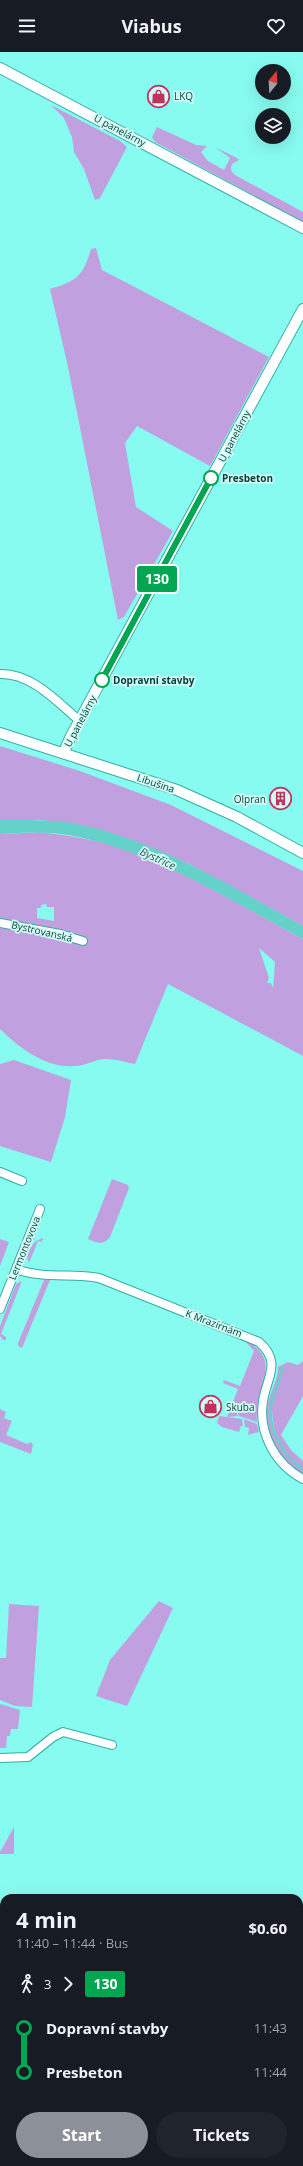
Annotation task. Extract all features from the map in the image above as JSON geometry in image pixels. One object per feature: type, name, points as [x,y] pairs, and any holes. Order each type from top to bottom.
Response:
[{"type":"street","name":"U panelárny","points":[[0,68],[303,228]]},
{"type":"street","name":"U panelárny","points":[[64,752],[303,309]]},
{"type":"street","points":[[0,674],[18,676],[31,682],[80,722]]},
{"type":"street","name":"Libušina","points":[[0,733],[64,752],[177,790],[237,817],[303,853]]},
{"type":"street","name":"Bystrovanská","points":[[0,923],[60,934],[84,941]]},
{"type":"street","points":[[0,1172],[22,1181]]},
{"type":"street","name":"Lermontovova","points":[[0,1309],[40,1209]]},
{"type":"street","name":"K Mrazírnám","points":[[16,1269],[35,1275],[83,1276],[99,1278],[258,1342],[268,1353],[273,1366],[263,1407],[266,1436],[272,1450],[282,1463],[303,1479]]},
{"type":"street","points":[[0,1758],[28,1757],[53,1737],[63,1732],[112,1745]]},
{"type":"shaded area","points":[[51,105],[120,141],[127,147],[100,198],[95,200],[84,169],[74,152],[72,137],[64,118]]},
{"type":"shaded area","points":[[157,127],[196,145],[207,146],[201,152],[208,161],[224,170],[230,158],[215,147],[237,158],[239,160],[232,164],[231,167],[235,175],[303,212],[303,222],[155,142],[152,137]]},
{"type":"shaded area","points":[[96,248],[102,270],[269,357],[210,466],[137,426],[125,443],[136,507],[173,531],[124,617],[118,620],[68,367],[50,289],[67,283],[78,276],[85,266],[91,249]]},
{"type":"shaded area","points":[[0,746],[80,771],[171,805],[303,871],[303,926],[189,864],[81,825],[40,820],[0,820]]},
{"type":"shaded area","points":[[40,832],[96,841],[129,850],[196,880],[303,939],[303,1056],[168,984],[135,1064],[105,1059],[79,1066],[65,1066],[44,1061],[25,1050],[0,1029],[0,927],[76,943],[78,935],[54,928],[0,919],[0,834]],"holes":[[[46,904],[47,907],[54,907],[54,921],[37,918],[37,908],[41,908],[41,905]],[[259,948],[275,962],[273,988],[271,983],[267,983],[269,978]]]},
{"type":"shaded area","points":[[14,1060],[71,1080],[65,1117],[51,1162],[0,1146],[0,1064]]},
{"type":"shaded area","points":[[112,1179],[128,1185],[129,1188],[110,1237],[105,1242],[100,1243],[88,1239]]},
{"type":"shaded area","points":[[44,1238],[41,1242],[38,1241],[29,1263],[27,1257],[31,1247],[37,1240]]},
{"type":"shaded area","points":[[0,1239],[9,1242],[0,1266]]},
{"type":"shaded area","points":[[44,1280],[50,1280],[22,1348],[18,1346],[18,1343]]},
{"type":"shaded area","points":[[22,1281],[1,1334],[6,1337],[6,1340],[3,1340],[0,1336],[0,1326],[16,1284]]},
{"type":"shaded area","points":[[244,1340],[256,1347],[263,1356],[266,1366],[257,1410],[257,1422],[239,1416],[233,1402],[238,1389],[223,1383],[224,1380],[240,1386],[254,1351]]},
{"type":"shaded area","points":[[303,1361],[303,1396],[281,1435],[291,1450],[303,1461],[303,1469],[303,1474],[287,1461],[274,1444],[270,1434],[267,1414],[268,1403],[276,1380],[278,1367],[288,1362],[298,1365]],"holes":[[[272,1400],[275,1429],[286,1453],[272,1430],[270,1420]]]},
{"type":"shaded area","points":[[233,1403],[238,1416],[227,1417]]},
{"type":"shaded area","points":[[0,1409],[6,1412],[4,1418],[12,1421],[6,1435],[27,1444],[31,1442],[33,1445],[31,1454],[0,1442]]},
{"type":"shaded area","points":[[219,1416],[242,1419],[243,1426],[241,1426],[239,1432],[222,1427],[217,1423]]},
{"type":"shaded area","points":[[244,1419],[257,1424],[259,1432],[248,1435],[249,1428],[245,1427]]},
{"type":"shaded area","points":[[159,1601],[173,1608],[127,1706],[96,1696],[110,1660]]},
{"type":"shaded area","points":[[9,1604],[39,1606],[32,1707],[15,1706],[0,1700],[0,1658],[6,1658]]},
{"type":"shaded area","points":[[0,1704],[20,1710],[18,1729],[11,1729],[10,1736],[7,1736],[6,1748],[0,1748]]},
{"type":"shaded area","points":[[14,1827],[14,1854],[0,1854],[0,1852]]},
{"type":"water","name":"Bystřice","points":[[0,820],[41,820],[72,823],[112,833],[140,843],[196,868],[303,926],[303,939],[194,880],[138,855],[109,845],[69,835],[40,832],[0,834]]},
{"type":"waterway","points":[[282,1368],[272,1400],[271,1420],[273,1430],[288,1456],[303,1469]]},
{"type":"bus line","name":"130","points":[[102,680],[211,478]]},
{"type":"place","name":"LKQ","points":[[159,96]]},
{"type":"place","name":"Presbeton","points":[[211,478]]},
{"type":"place","name":"Dopravní stavby","points":[[102,680]]},
{"type":"place","name":"Olpran","points":[[281,799]]},
{"type":"place","name":"Skuba","points":[[210,1407]]}]
